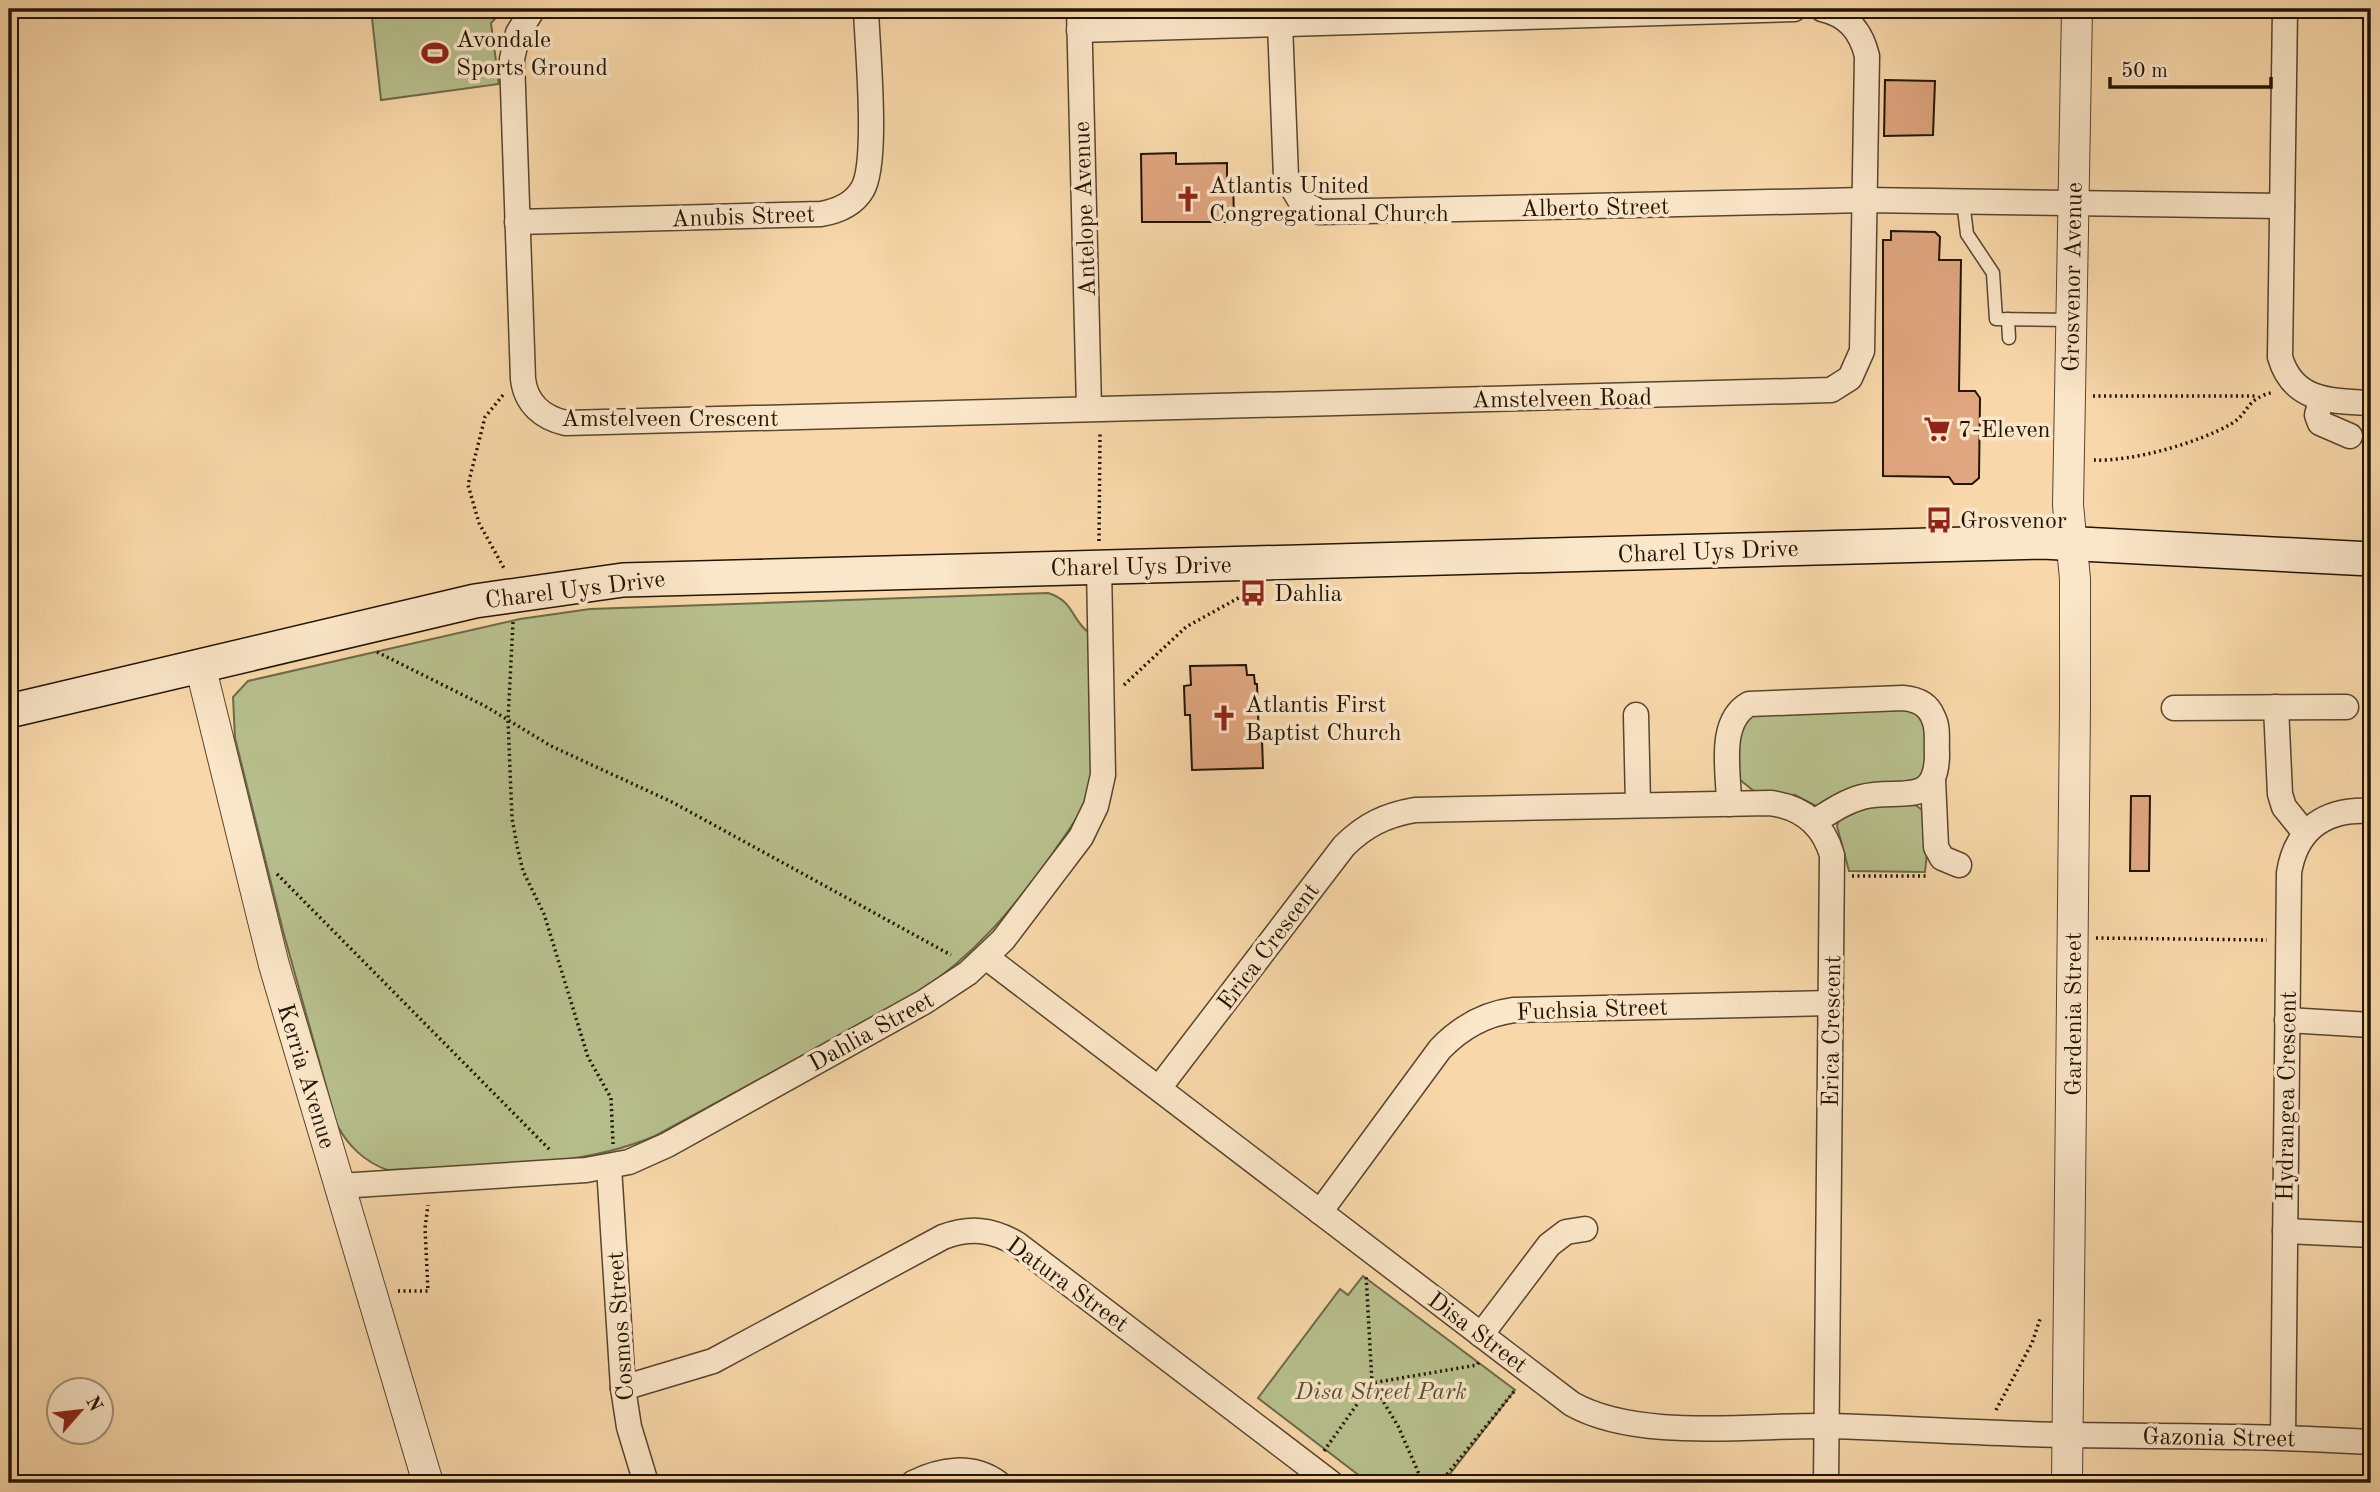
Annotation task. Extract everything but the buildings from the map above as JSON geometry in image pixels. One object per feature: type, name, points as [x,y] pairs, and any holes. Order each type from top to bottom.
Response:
[{"type":"main road","name":"Charel Uys Drive","points":[[9,711],[347,630],[515,593],[678,577],[2042,542],[2371,559]]},
{"type":"street","points":[[526,393],[512,59],[518,33],[533,9]]},
{"type":"street","name":"Anubis Street","points":[[517,222],[821,214],[849,204],[862,190],[870,164],[866,9]]},
{"type":"street","points":[[1079,20],[1280,24],[1794,9]]},
{"type":"street","name":"Amstelveen Road","points":[[1095,408],[1831,390],[1850,378],[1862,351],[1864,44],[1852,24],[1843,16],[1822,9]]},
{"type":"street","name":"Grosvenor Avenue","points":[[2072,544],[2069,458],[2077,9]]},
{"type":"street","points":[[2285,9],[2280,357],[2290,379],[2311,395],[2371,403]]},
{"type":"street","name":"Antelope Avenue","points":[[1079,20],[1095,408]]},
{"type":"street","name":"Alberto Street","points":[[1280,24],[1286,177],[1301,202],[1320,212],[1865,200],[2281,206]]},
{"type":"street","name":"Amstelveen Crescent","points":[[526,393],[546,417],[566,423],[1095,408]]},
{"type":"street","points":[[2311,395],[2320,423],[2350,436]]},
{"type":"street","name":"Gardenia Street","points":[[2067,1483],[2075,605],[2072,544]]},
{"type":"street","name":"Dahlia Street","points":[[340,1186],[564,1171],[609,1167],[629,1162],[667,1144],[924,1002],[977,965],[1018,921],[1090,822],[1103,775],[1099,567]]},
{"type":"street","name":"Kerria Avenue","points":[[200,665],[274,965],[428,1483]]},
{"type":"street","points":[[1729,804],[1730,724],[1742,708],[1756,702],[1903,698],[1916,701],[1929,710],[1936,726],[1937,766],[1933,779],[1936,846],[1942,858],[1959,865]]},
{"type":"street","points":[[2276,707],[2280,794],[2284,807],[2305,833],[2314,824],[2338,812],[2371,811]]},
{"type":"street","points":[[2174,708],[2346,707]]},
{"type":"street","points":[[1636,715],[1638,806]]},
{"type":"street","points":[[1815,822],[1860,797],[1916,793],[1933,779]]},
{"type":"street","name":"Erica Crescent","points":[[1159,1088],[1344,846],[1371,824],[1415,810],[1729,804],[1782,804],[1815,822],[1829,843],[1833,878],[1826,1483]]},
{"type":"street","name":"Hydrangea Crescent","points":[[2283,1437],[2289,873],[2294,852],[2305,833]]},
{"type":"street","name":"Disa Street","points":[[977,965],[1159,1088],[1530,1372],[1585,1411],[1632,1426],[1827,1426],[2067,1435]]},
{"type":"street","name":"Fuchsia Street","points":[[1320,1212],[1440,1049],[1462,1029],[1487,1016],[1514,1010],[1831,1003]]},
{"type":"street","points":[[2287,1020],[2371,1025]]},
{"type":"street","name":"Cosmos Street","points":[[609,1167],[623,1388],[629,1427],[646,1483]]},
{"type":"street","points":[[1486,1338],[1549,1245],[1566,1232],[1586,1228]]},
{"type":"street","name":"Datura Street","points":[[623,1388],[713,1362],[943,1237],[969,1230],[983,1230],[1017,1244],[1322,1476]]},
{"type":"street","points":[[2285,1231],[2371,1235]]},
{"type":"street","name":"Gazonia Street","points":[[2067,1435],[2283,1437],[2371,1443]]},
{"type":"street","points":[[914,1483],[930,1475],[953,1470],[979,1474],[998,1483]]},
{"type":"lane","points":[[1963,201],[1966,234],[1993,273],[2002,319],[2009,338]]},
{"type":"lane","points":[[2002,319],[2072,320]]},
{"type":"path","points":[[526,393],[513,382],[485,418],[468,485],[479,523],[498,553],[515,593],[508,720],[512,818],[517,846],[523,871],[544,914],[588,1057],[611,1098],[614,1135],[609,1167]]},
{"type":"path","points":[[2070,394],[2109,397],[2311,395]]},
{"type":"path","points":[[2069,458],[2113,461],[2184,443],[2234,423],[2259,396]]},
{"type":"path","points":[[1095,408],[1099,567]]},
{"type":"path","points":[[1102,700],[1123,686],[1186,628],[1242,596],[1243,564]]},
{"type":"path","points":[[347,630],[386,659],[508,720],[551,746],[672,802],[961,961],[977,965]]},
{"type":"path","points":[[1833,878],[1865,875],[1923,877],[1959,865]]},
{"type":"path","points":[[249,866],[277,873],[557,1157],[564,1171]]},
{"type":"path","points":[[2073,936],[2288,939]]},
{"type":"path","points":[[371,1290],[428,1291],[427,1205],[440,1204]]},
{"type":"path","points":[[1373,1252],[1365,1277],[1372,1382],[1398,1426],[1423,1483]]},
{"type":"path","points":[[1980,1432],[2032,1343],[2045,1306]]},
{"type":"path","points":[[1372,1382],[1478,1365],[1486,1338]]},
{"type":"path","points":[[1440,1483],[1530,1372]]},
{"type":"path","points":[[1322,1476],[1372,1382]]},
{"type":"green space","name":"Avondale Sports Ground","points":[[371,9],[504,9],[491,23],[499,84],[381,100]]},
{"type":"green space","points":[[1105,9],[1284,9],[1122,13]]},
{"type":"green space","points":[[1048,593],[1068,605],[1088,632],[1093,751],[1087,796],[1069,829],[1023,893],[974,947],[937,979],[916,994],[655,1136],[623,1147],[557,1161],[387,1170],[364,1158],[347,1140],[337,1125],[283,931],[235,738],[233,697],[248,681],[520,619],[590,609]]},
{"type":"green space","points":[[1905,706],[1923,715],[1928,768],[1919,782],[1816,806],[1795,795],[1755,792],[1739,779],[1739,722],[1744,715]]},
{"type":"green space","points":[[1909,801],[1924,811],[1928,843],[1925,872],[1849,871],[1837,826],[1840,817],[1849,810]]},
{"type":"green space","name":"Disa Street Park","points":[[1363,1276],[1515,1390],[1443,1483],[1369,1483],[1258,1398],[1340,1289],[1348,1295]]},
{"type":"place","name":"Avondale Sports Ground","points":[[435,53]]},
{"type":"place","name":"Atlantis United Congregational Church","points":[[1188,199]]},
{"type":"place","name":"7-Eleven","points":[[1937,429]]},
{"type":"place","name":"Grosvenor","points":[[1939,520]]},
{"type":"place","name":"Dahlia","points":[[1253,593]]},
{"type":"place","name":"Atlantis First Baptist Church","points":[[1224,718]]}]
